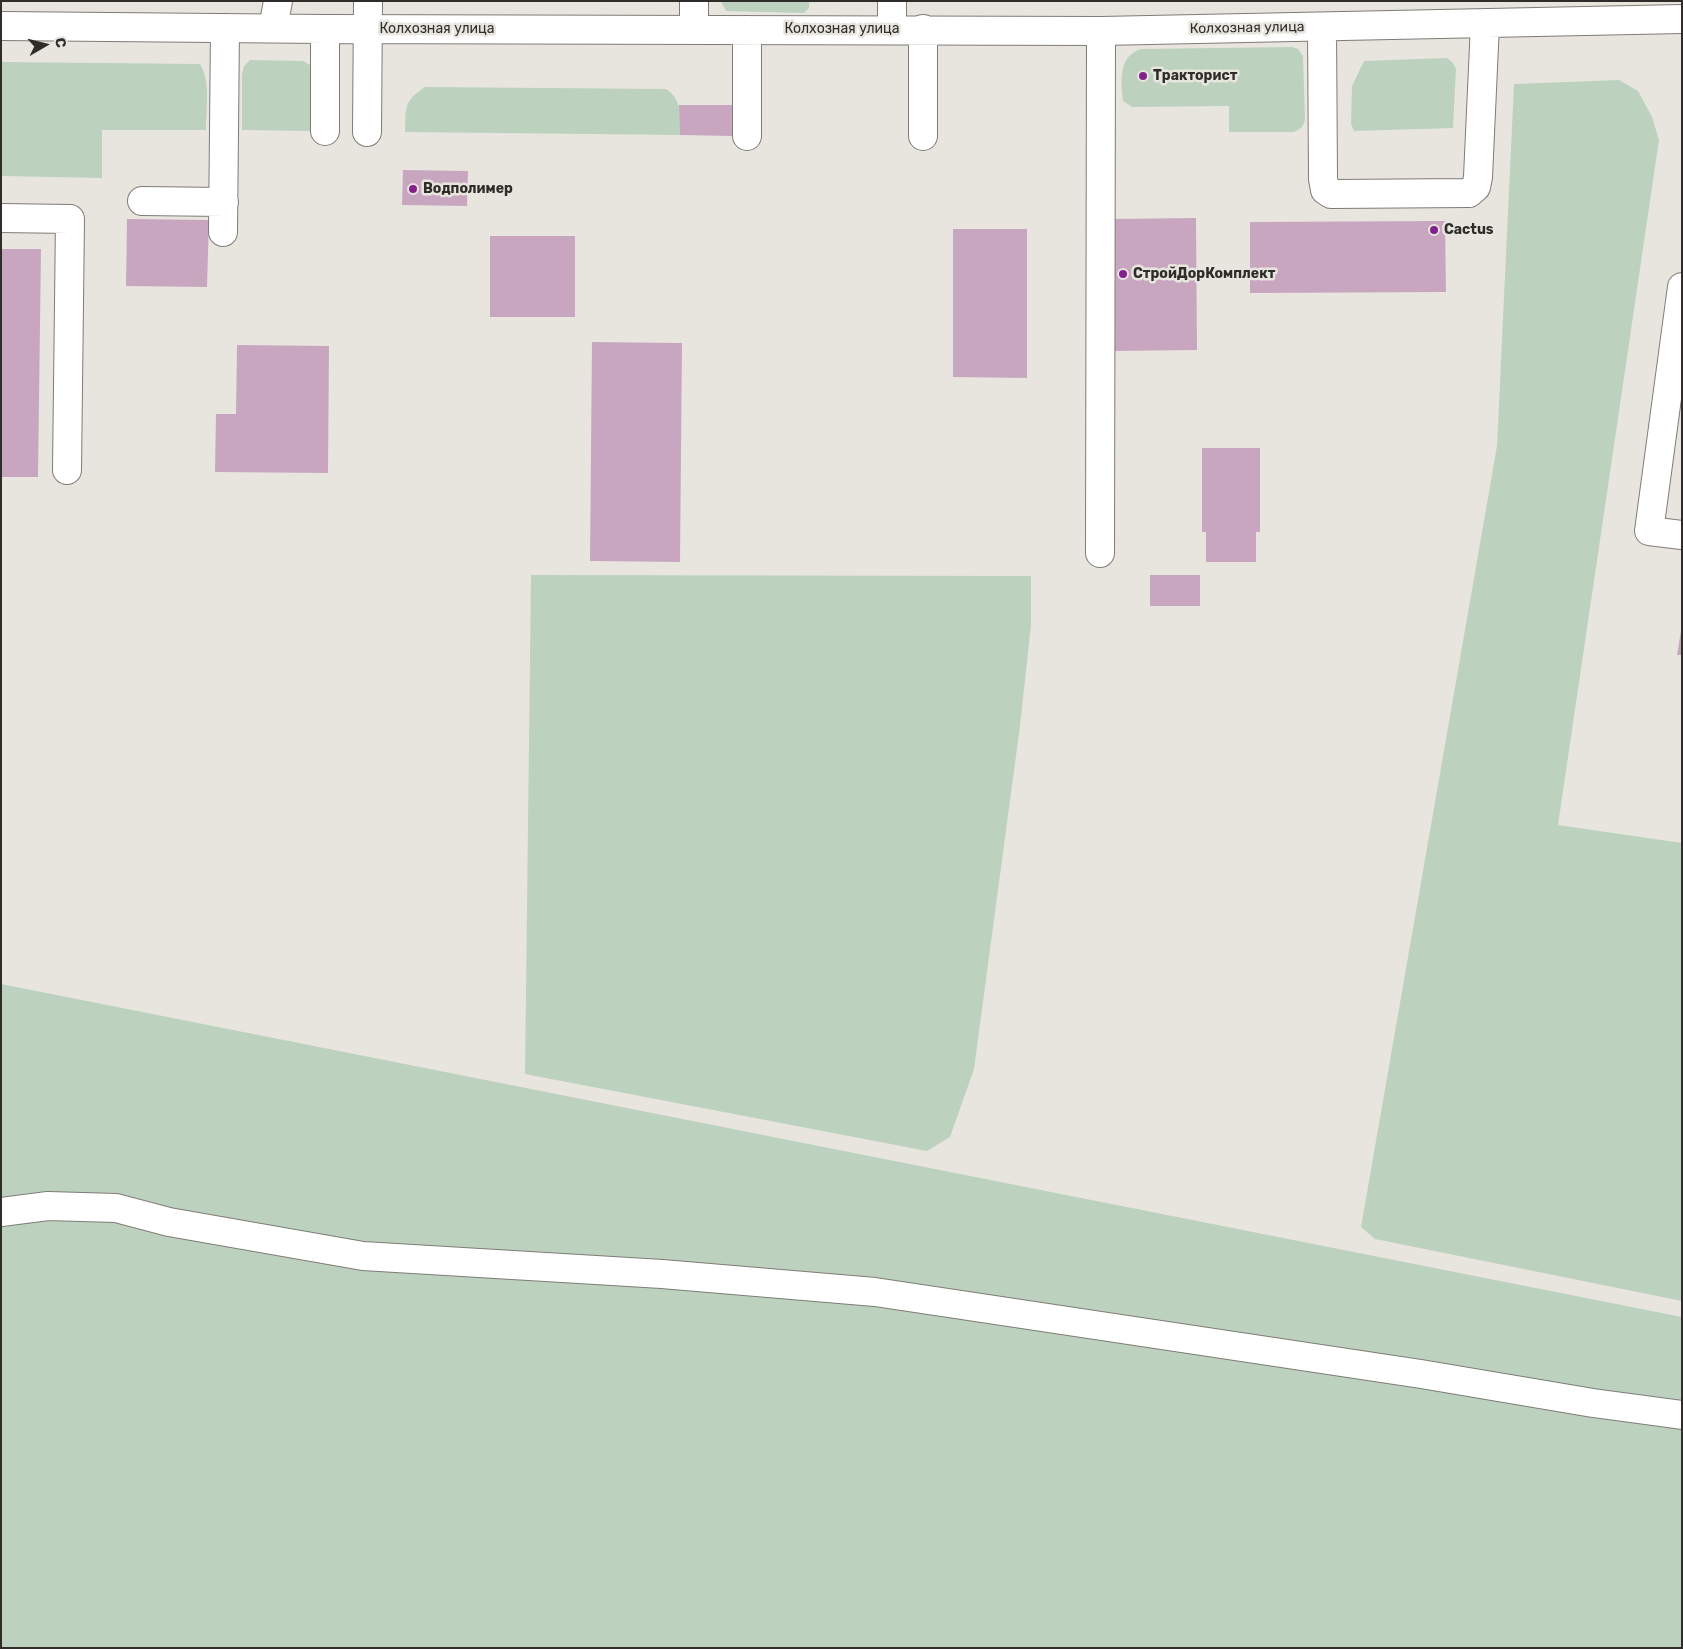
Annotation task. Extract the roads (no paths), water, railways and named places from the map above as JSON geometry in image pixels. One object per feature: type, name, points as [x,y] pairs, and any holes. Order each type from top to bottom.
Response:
[{"type":"street","points":[[273,28],[278,1]]},
{"type":"street","points":[[367,132],[368,1]]},
{"type":"street","points":[[694,1],[694,30]]},
{"type":"street","points":[[892,1],[892,29]]},
{"type":"street","name":"Колхозная улица","points":[[1,26],[325,29],[923,29],[1101,31],[1682,20]]},
{"type":"street","points":[[1322,27],[1322,179],[1325,190],[1331,194],[1469,193],[1476,187],[1478,177],[1485,24]]},
{"type":"street","points":[[223,232],[225,28]]},
{"type":"street","points":[[325,29],[325,131]]},
{"type":"street","points":[[923,29],[923,136]]},
{"type":"street","points":[[747,30],[747,136]]},
{"type":"street","points":[[1100,552],[1101,31]]},
{"type":"street","points":[[142,201],[224,202]]},
{"type":"street","points":[[1,218],[70,219],[67,470]]},
{"type":"street","points":[[1682,287],[1649,531],[1682,535]]},
{"type":"street","points":[[1,1212],[48,1206],[116,1208],[169,1222],[364,1256],[662,1274],[875,1292],[1421,1374],[1593,1403],[1682,1415]]},
{"type":"place","name":"Тракторист","points":[[1143,76]]},
{"type":"place","name":"Водполимер","points":[[413,189]]},
{"type":"place","name":"Cactus","points":[[1434,230]]},
{"type":"place","name":"СтройДорКомплект","points":[[1123,274]]}]
